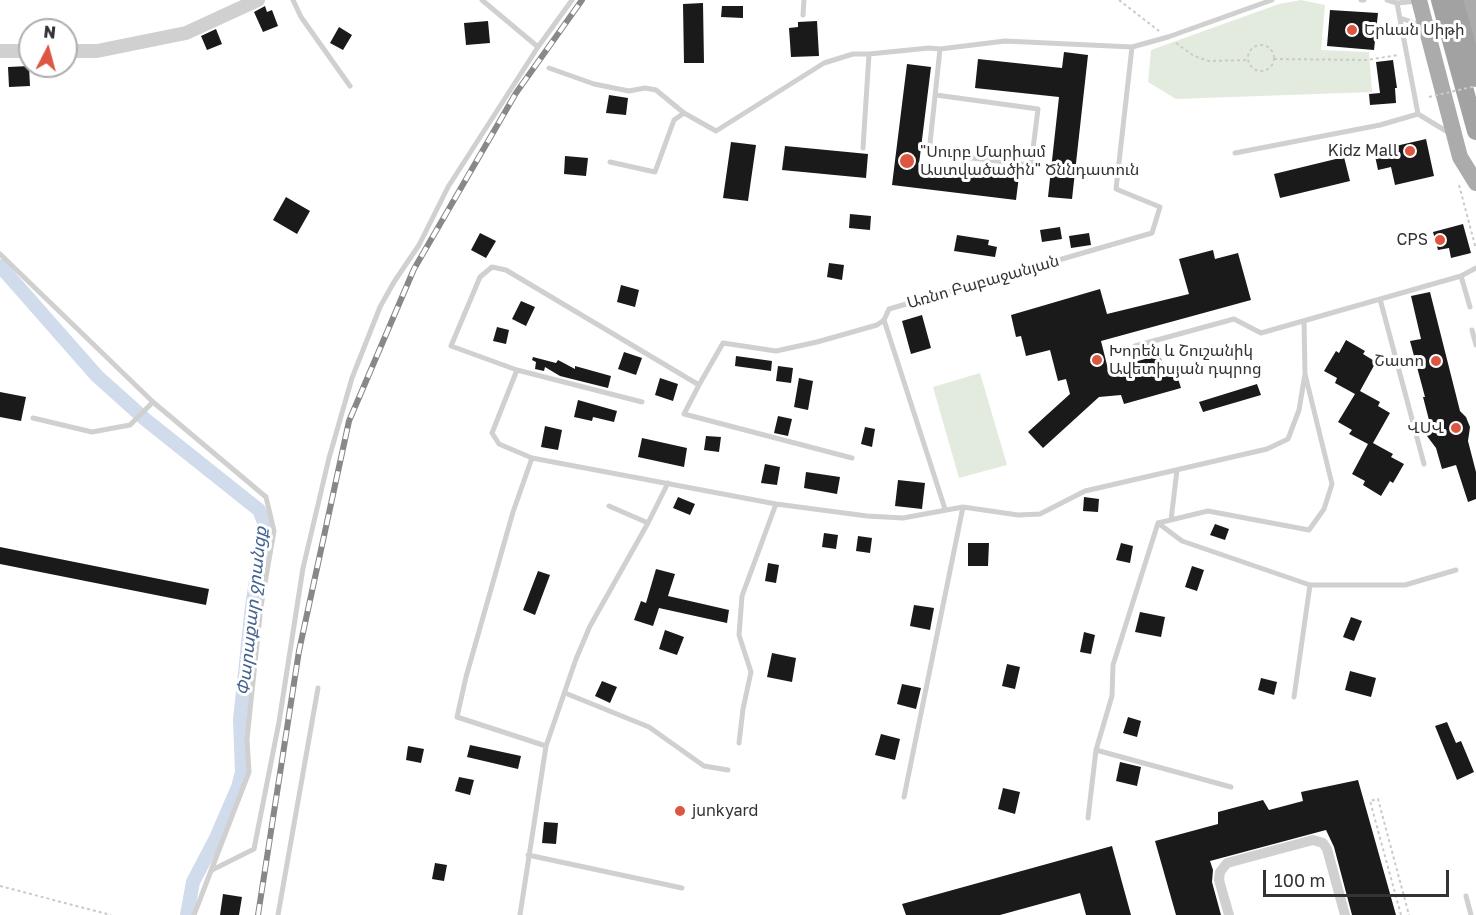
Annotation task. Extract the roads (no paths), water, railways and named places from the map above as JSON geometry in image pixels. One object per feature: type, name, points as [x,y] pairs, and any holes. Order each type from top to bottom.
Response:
[{"type":"highway","points":[[1440,0],[1476,131]]},
{"type":"highway","points":[[1454,0],[1474,71]]},
{"type":"main road","points":[[1420,0],[1460,157],[1476,183]]},
{"type":"main road","points":[[1468,0],[1474,71]]},
{"type":"street","points":[[78,51],[97,51],[186,33],[258,0]]},
{"type":"street","points":[[0,51],[18,51]]},
{"type":"street","points":[[1229,915],[1219,880],[1220,872],[1227,863],[1313,840],[1323,843],[1327,849],[1345,915]]},
{"type":"lane","points":[[293,0],[301,17],[350,86]]},
{"type":"lane","points":[[482,0],[538,47]]},
{"type":"lane","points":[[212,870],[254,849],[279,722],[303,568],[352,378],[380,307],[419,245],[448,187],[538,47],[572,0]]},
{"type":"lane","points":[[803,15],[804,0]]},
{"type":"lane","points":[[549,68],[594,84],[629,91],[645,87],[656,90],[684,113],[716,131],[824,63],[853,54],[940,49],[1005,41],[1132,47],[1168,37],[1272,0]]},
{"type":"lane","points":[[1387,0],[1397,3],[1420,0]]},
{"type":"lane","points":[[1397,3],[1418,114]]},
{"type":"lane","points":[[1400,18],[1427,27]]},
{"type":"lane","name":"Առնո Բաբաջանյան","points":[[852,458],[684,414],[723,343],[776,351],[877,325],[884,320],[889,309],[1152,233],[1160,207],[1116,189],[1132,47]]},
{"type":"lane","points":[[936,95],[1038,109],[1031,165],[929,153],[940,49]]},
{"type":"lane","points":[[862,148],[869,54]]},
{"type":"lane","points":[[610,162],[654,172],[674,120],[684,113]]},
{"type":"lane","points":[[1235,153],[1380,125],[1418,114],[1454,136]]},
{"type":"lane","points":[[0,254],[153,402],[266,497],[274,531],[261,606],[247,739],[249,772],[194,915]]},
{"type":"lane","points":[[642,402],[517,370],[451,346],[480,277],[492,267],[506,270],[699,385]]},
{"type":"lane","points":[[1135,346],[1234,320],[1261,333],[1461,276],[1476,268]]},
{"type":"lane","points":[[1461,276],[1470,307]]},
{"type":"lane","points":[[1380,299],[1424,464]]},
{"type":"lane","points":[[884,320],[945,509]]},
{"type":"lane","points":[[517,370],[492,433],[499,444],[532,458],[776,504],[867,516],[903,518],[963,507],[1018,515],[1040,514],[1085,491],[1267,449],[1288,439],[1299,410],[1305,374],[1304,321]]},
{"type":"lane","points":[[1472,330],[1476,345]]},
{"type":"lane","points":[[1158,524],[1208,511],[1310,530],[1324,508],[1332,484],[1305,374]]},
{"type":"lane","points":[[33,418],[92,432],[130,425],[153,402]]},
{"type":"lane","points":[[532,458],[513,512],[457,717],[546,746]]},
{"type":"lane","points":[[1171,520],[1178,470]]},
{"type":"lane","points":[[520,915],[546,746],[590,626],[668,483]]},
{"type":"lane","points":[[739,743],[751,672],[739,635],[742,596],[776,504]]},
{"type":"lane","points":[[609,506],[648,523]]},
{"type":"lane","points":[[904,797],[963,507]]},
{"type":"lane","points":[[1158,524],[1182,541],[1310,585],[1405,585],[1456,570]]},
{"type":"lane","points":[[1088,818],[1096,750],[1112,696],[1113,665],[1158,524]]},
{"type":"lane","points":[[1294,697],[1310,585]]},
{"type":"lane","points":[[278,915],[318,688]]},
{"type":"lane","points":[[566,693],[649,727],[704,766],[728,770]]},
{"type":"lane","points":[[1096,750],[1231,787]]},
{"type":"lane","points":[[528,855],[682,888]]},
{"type":"lane","points":[[1466,896],[1471,915]]},
{"type":"waterway","name":"Փարաքար ջրանցք","points":[[0,266],[97,376],[146,420],[259,510],[265,525],[252,606],[240,720],[242,772],[216,838],[193,882],[187,915]]},
{"type":"railway","points":[[258,915],[299,651],[349,421],[414,269],[516,93],[582,0]]},
{"type":"place","name":"Երևան Սիթի","points":[[1352,30]]},
{"type":"place","name":"Kidz Mall","points":[[1410,151]]},
{"type":"place","name":"\"Սուրբ Մարիամ Աստվածածին\" Ծննդատուն","points":[[907,161]]},
{"type":"place","name":"CPS","points":[[1440,240]]},
{"type":"place","name":"Խորեն և Շուշանիկ Ավետիսյան դպրոց","points":[[1097,360]]},
{"type":"place","name":"Շատո","points":[[1436,361]]},
{"type":"place","name":"ՎՍՎ","points":[[1456,428]]},
{"type":"place","name":"junkyard","points":[[680,811]]}]
